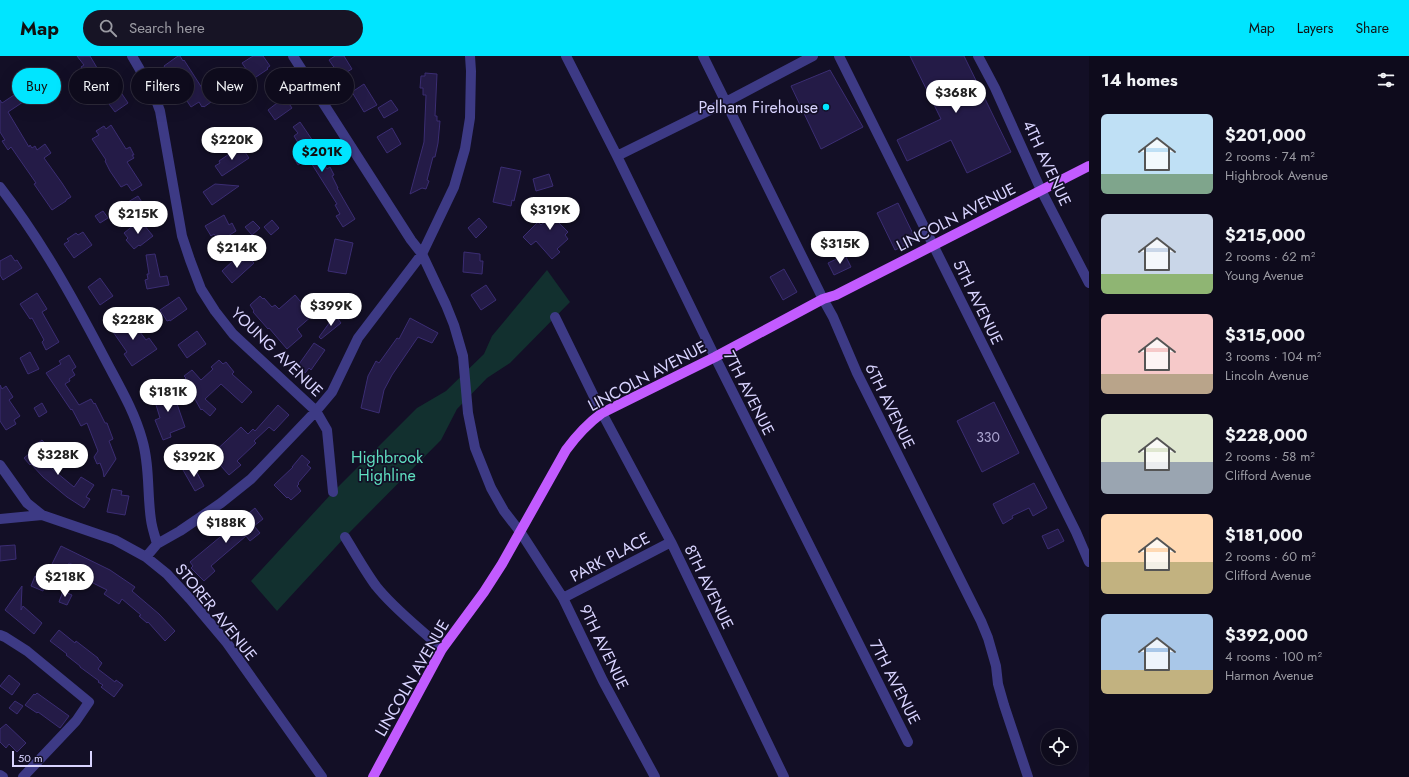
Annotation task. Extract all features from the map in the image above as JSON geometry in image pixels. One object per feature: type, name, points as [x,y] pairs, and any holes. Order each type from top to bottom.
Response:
[{"type":"main road","name":"LINCOLN AVENUE","points":[[374,777],[442,649],[484,592],[521,533],[576,436],[590,422],[602,413],[715,357],[823,299],[836,295],[1089,166]]},
{"type":"street","name":"YOUNG AVENUE","points":[[132,56],[153,92],[160,111],[182,236],[201,289],[215,311],[233,334],[316,411],[327,430],[333,492]]},
{"type":"street","name":"9TH AVENUE","points":[[293,56],[411,240],[422,254],[446,304],[454,325],[463,356],[468,413],[476,448],[491,488],[504,511],[521,533],[563,598],[603,681],[655,777]]},
{"type":"street","points":[[146,558],[157,544],[180,531],[221,503],[251,479],[316,411],[332,392],[358,338],[422,254],[454,187],[465,149],[470,118],[470,56]]},
{"type":"street","name":"7TH AVENUE","points":[[566,56],[908,742]]},
{"type":"street","name":"6TH AVENUE","points":[[703,56],[833,317],[856,373],[988,638],[1004,705],[1028,777]]},
{"type":"street","points":[[617,156],[726,102],[813,56]]},
{"type":"street","name":"5TH AVENUE","points":[[839,56],[1076,532],[1089,562]]},
{"type":"street","name":"4TH AVENUE","points":[[978,56],[995,88],[1041,190],[1089,283]]},
{"type":"street","points":[[0,187],[18,209],[50,258],[133,413],[147,456],[151,521],[157,544]]},
{"type":"street","name":"8TH AVENUE","points":[[555,317],[602,413],[671,542],[784,777]]},
{"type":"street","name":"STORER AVENUE","points":[[0,465],[27,503],[42,515],[115,540],[146,558],[168,574],[226,643],[322,777]]},
{"type":"street","points":[[0,519],[42,515]]},
{"type":"street","points":[[345,537],[376,586],[398,610],[426,633],[442,649]]},
{"type":"street","name":"PARK PLACE","points":[[563,598],[671,542]]},
{"type":"street","points":[[0,635],[27,651],[89,702],[76,720],[23,777]]},
{"type":"green space","name":"Highbrook Highline","points":[[547,270],[570,302],[510,363],[487,378],[457,409],[441,440],[345,537],[277,611],[251,581],[333,492],[417,408],[446,391],[484,354],[492,336]]},
{"type":"building","points":[[77,56],[90,56],[97,68],[82,68],[84,65]]},
{"type":"building","points":[[180,56],[189,68],[165,68],[164,66]]},
{"type":"building","points":[[253,56],[263,56],[270,66],[265,68],[265,71],[257,76],[257,68],[245,68],[242,63]]},
{"type":"building","points":[[335,56],[344,56],[351,68],[334,68],[329,60]]},
{"type":"building","points":[[910,56],[964,56],[1011,152],[967,173],[951,140],[907,161],[897,140],[941,119]]},
{"type":"building","name":"Pelham Firehouse","points":[[830,70],[863,127],[821,149],[791,86]]},
{"type":"building","points":[[425,73],[437,74],[435,116],[437,116],[437,121],[440,121],[438,143],[427,180],[429,181],[426,189],[422,188],[410,194],[424,142],[426,95],[423,95],[423,88],[420,88],[421,76],[425,76]]},
{"type":"building","points":[[194,76],[202,88],[202,104],[208,104],[202,107],[199,102],[191,107],[189,104],[194,104]]},
{"type":"building","points":[[364,84],[377,105],[364,112],[354,95],[354,91]]},
{"type":"building","points":[[12,96],[12,104],[20,104],[8,112],[29,147],[30,145],[32,148],[35,146],[37,150],[45,144],[51,153],[44,158],[71,197],[52,210],[34,184],[36,183],[11,147],[8,150],[2,141],[5,140],[0,132],[0,100],[2,103]]},
{"type":"building","points":[[123,96],[128,103],[115,112],[109,104],[123,104]]},
{"type":"building","points":[[391,100],[398,110],[384,118],[378,108]]},
{"type":"building","points":[[276,104],[289,104],[292,108],[275,120],[268,110]]},
{"type":"building","points":[[300,122],[315,144],[313,146],[327,169],[330,167],[334,175],[332,176],[337,188],[355,219],[343,227],[336,216],[340,214],[335,205],[337,204],[308,158],[298,165],[293,157],[303,151],[294,136],[298,133],[293,127]]},
{"type":"building","points":[[111,125],[126,149],[130,147],[134,155],[132,155],[134,158],[127,162],[142,185],[132,191],[127,184],[121,187],[92,139],[99,135],[96,131],[104,126],[106,129]]},
{"type":"building","points":[[392,128],[401,144],[387,153],[377,137]]},
{"type":"building","points":[[241,146],[249,158],[222,176],[215,166],[220,163],[219,161]]},
{"type":"building","points":[[501,167],[521,171],[514,201],[512,200],[511,206],[493,202]]},
{"type":"building","points":[[549,174],[553,186],[536,191],[533,179]]},
{"type":"building","points":[[215,184],[239,186],[212,205],[203,192]]},
{"type":"building","points":[[138,196],[147,210],[137,216],[128,202]]},
{"type":"building","points":[[561,200],[571,211],[559,223],[568,232],[565,235],[568,239],[557,249],[560,252],[552,259],[536,241],[531,245],[523,237],[538,222],[541,225],[554,214],[551,210]]},
{"type":"building","points":[[898,203],[916,240],[895,250],[877,213]]},
{"type":"building","points":[[103,211],[108,218],[100,223],[95,216]]},
{"type":"building","points":[[224,215],[229,225],[232,223],[236,231],[228,236],[231,241],[223,245],[214,234],[211,236],[205,226]]},
{"type":"building","points":[[479,218],[487,227],[476,238],[468,228]]},
{"type":"building","points":[[140,220],[153,236],[134,249],[126,240],[128,238],[124,233]]},
{"type":"building","points":[[272,220],[279,228],[271,235],[264,227]]},
{"type":"building","points":[[253,221],[260,228],[252,235],[245,227]]},
{"type":"building","points":[[83,232],[92,245],[74,258],[64,244],[69,241],[67,239],[76,233],[78,235]]},
{"type":"building","points":[[335,239],[353,243],[346,274],[328,271]]},
{"type":"building","points":[[464,252],[480,254],[480,261],[483,261],[482,274],[463,272]]},
{"type":"building","points":[[155,254],[160,277],[167,276],[169,285],[147,289],[145,280],[148,279],[147,274],[149,274],[146,255]]},
{"type":"building","points":[[11,255],[15,261],[17,260],[22,268],[3,280],[0,275],[0,261]]},
{"type":"building","points":[[845,255],[851,267],[834,275],[828,263]]},
{"type":"building","points":[[248,257],[254,263],[232,283],[222,271],[234,260],[239,265]]},
{"type":"building","points":[[784,269],[797,292],[783,300],[770,277]]},
{"type":"building","points":[[100,278],[113,296],[100,305],[88,287]]},
{"type":"building","points":[[486,285],[496,300],[481,310],[471,295]]},
{"type":"building","points":[[37,293],[47,309],[42,312],[59,342],[46,350],[42,342],[44,340],[32,318],[30,319],[20,304]]},
{"type":"building","points":[[295,295],[313,315],[297,329],[302,336],[287,349],[253,312],[254,311],[250,305],[260,296],[263,299],[264,298],[272,307],[275,305],[279,309]]},
{"type":"building","points":[[179,297],[187,309],[170,321],[167,321],[160,310]]},
{"type":"building","points":[[127,315],[146,340],[149,338],[157,349],[132,366],[124,354],[127,352],[111,329],[113,328],[112,326]]},
{"type":"building","points":[[335,315],[341,323],[321,339],[319,337]]},
{"type":"building","points":[[410,318],[438,333],[432,343],[418,337],[392,375],[384,390],[379,413],[361,408],[368,376],[376,361],[379,363],[397,338],[399,339]]},
{"type":"building","points":[[197,331],[206,344],[187,358],[178,345]]},
{"type":"building","points":[[314,343],[325,350],[311,370],[309,368],[305,373],[297,367]]},
{"type":"building","points":[[30,352],[39,369],[28,374],[20,358]]},
{"type":"building","points":[[69,355],[76,367],[72,370],[75,375],[65,384],[79,405],[91,399],[94,404],[95,403],[105,423],[107,423],[113,439],[109,441],[116,459],[104,477],[100,463],[97,464],[94,457],[98,451],[87,423],[81,426],[72,409],[71,410],[46,373],[61,364],[59,361]]},
{"type":"building","points":[[219,360],[223,364],[226,362],[234,372],[232,374],[252,392],[242,403],[221,384],[205,399],[216,409],[210,416],[202,409],[201,410],[187,385],[188,384],[184,380],[186,378],[184,376],[192,370],[201,380],[213,369],[211,367]]},
{"type":"building","points":[[0,385],[2,389],[6,386],[13,397],[9,400],[20,416],[14,420],[16,424],[6,430],[0,421]]},
{"type":"building","points":[[165,387],[166,390],[173,389],[185,427],[170,433],[171,437],[163,440],[155,420],[160,418],[153,395],[158,394],[157,390]]},
{"type":"building","points":[[994,402],[1019,453],[982,472],[957,421]]},
{"type":"building","points":[[42,403],[47,412],[39,417],[34,408]]},
{"type":"building","points":[[278,405],[289,415],[274,431],[269,427],[254,441],[256,443],[237,461],[241,465],[229,475],[211,455],[241,427],[248,434],[253,429],[255,431]]},
{"type":"building","points":[[42,440],[55,455],[45,463],[74,487],[81,477],[94,485],[86,497],[90,499],[84,508],[67,497],[43,477],[24,458],[35,449],[33,447]]},
{"type":"building","points":[[204,445],[210,451],[201,460],[194,454]]},
{"type":"building","points":[[302,455],[310,462],[307,465],[311,468],[298,483],[299,484],[297,486],[301,491],[291,500],[274,485],[293,467]]},
{"type":"building","points":[[193,465],[204,486],[195,491],[183,470]]},
{"type":"building","points":[[1034,483],[1047,508],[1033,516],[1029,508],[1012,516],[1013,518],[1003,524],[993,504]]},
{"type":"building","points":[[112,489],[122,491],[121,495],[129,496],[125,515],[107,512]]},
{"type":"building","points":[[255,508],[263,519],[254,526],[260,533],[250,541],[246,536],[211,566],[215,571],[204,581],[191,568],[193,566],[190,562]]},
{"type":"building","points":[[1058,529],[1064,541],[1048,549],[1042,536]]},
{"type":"building","points":[[15,545],[16,559],[0,561],[0,546]]},
{"type":"building","points":[[61,546],[110,570],[135,587],[132,591],[159,614],[175,631],[165,641],[148,622],[147,623],[139,616],[141,615],[122,599],[119,604],[104,594],[107,590],[87,580],[89,577],[83,574],[85,570],[69,563],[65,570],[61,569],[59,573],[50,568]]},
{"type":"building","points":[[35,576],[47,581],[43,591],[31,586]]},
{"type":"building","points":[[22,586],[21,610],[23,606],[42,623],[34,634],[5,610]]},
{"type":"building","points":[[63,591],[72,595],[67,605],[59,602]]},
{"type":"building","points":[[59,630],[75,643],[76,641],[98,658],[102,663],[98,669],[115,682],[116,680],[123,685],[114,697],[101,687],[103,685],[98,682],[99,681],[50,641]]},
{"type":"building","points":[[9,675],[20,684],[12,695],[0,686]]},
{"type":"building","points":[[37,693],[69,716],[60,728],[38,712],[37,713],[25,705],[34,694],[35,695]]},
{"type":"building","points":[[15,701],[23,706],[17,714],[9,708]]},
{"type":"building","points":[[6,724],[26,743],[17,752],[9,744],[6,748],[0,742],[0,729]]},
{"type":"place","name":"Pelham Firehouse","points":[[826,107]]}]
